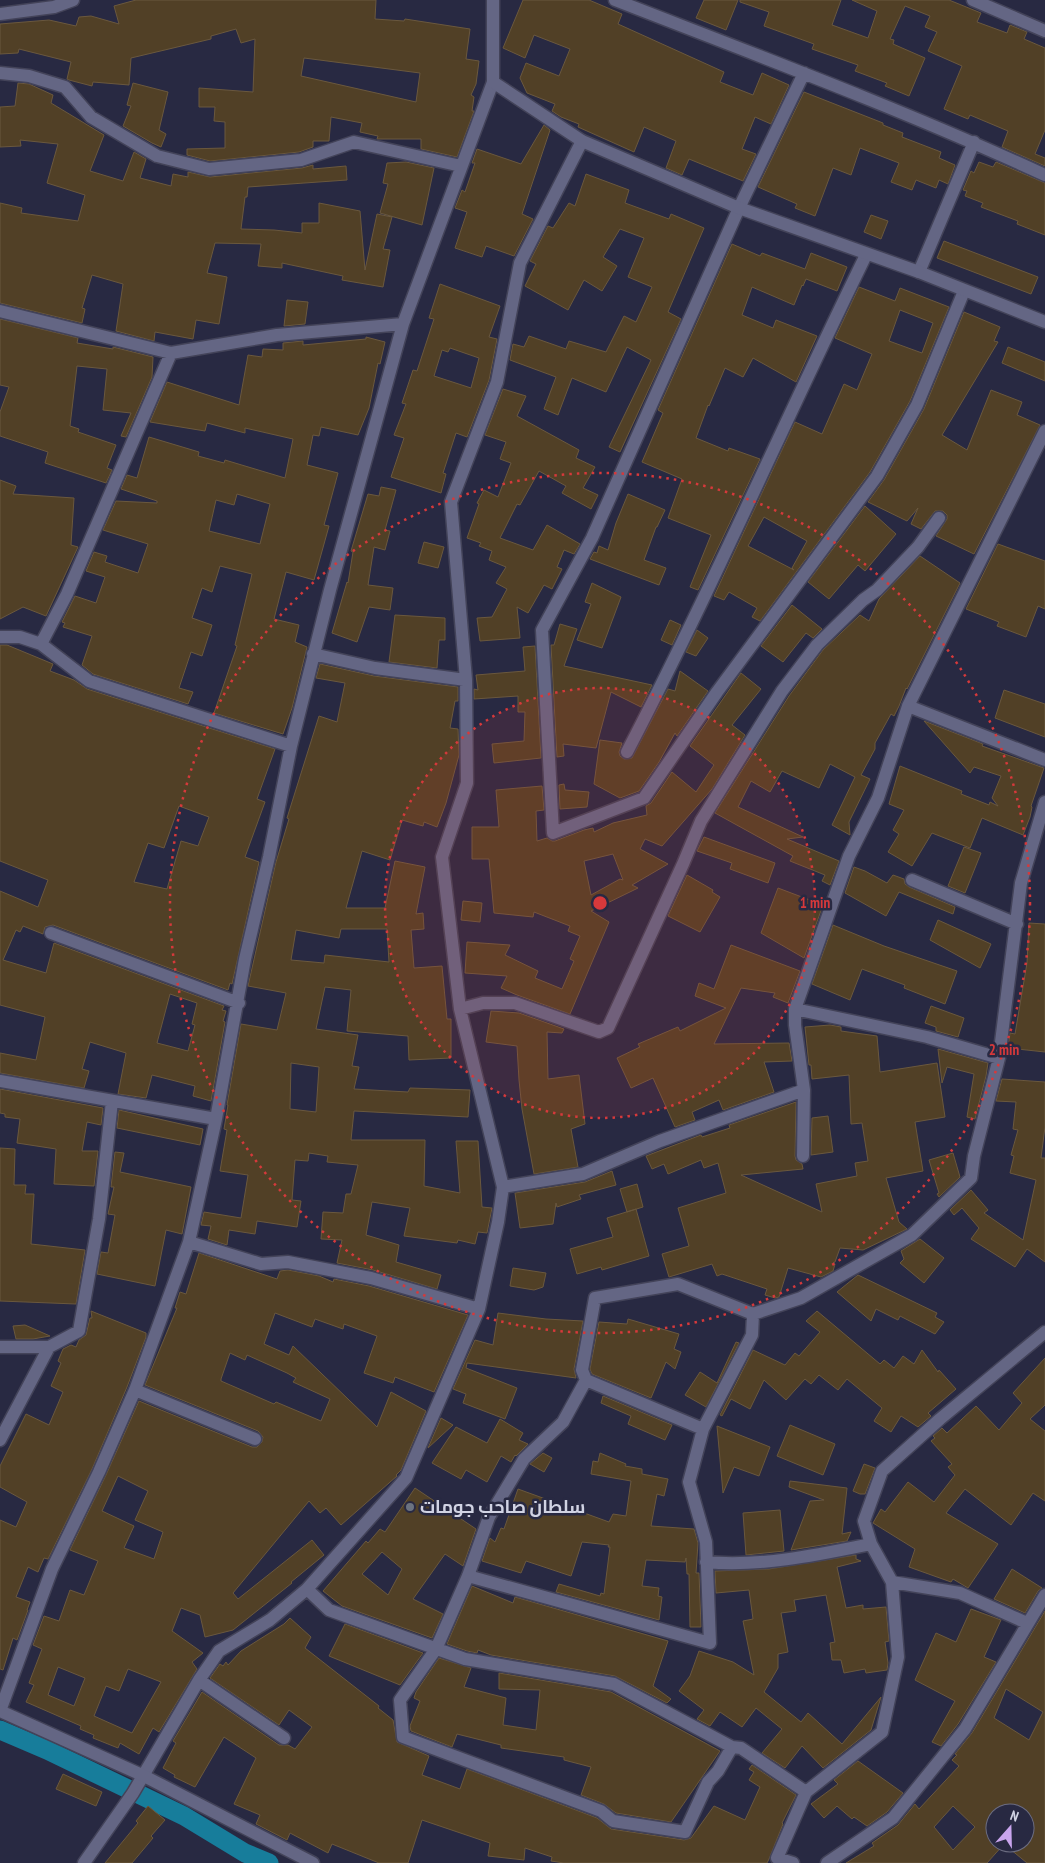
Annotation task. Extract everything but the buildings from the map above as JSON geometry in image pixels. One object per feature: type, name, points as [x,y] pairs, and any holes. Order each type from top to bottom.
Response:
[{"type":"street","points":[[0,14],[54,7],[73,0]]},
{"type":"street","points":[[313,1863],[138,1784],[0,1711],[52,1569],[99,1472],[135,1390],[189,1242],[216,1119],[246,959],[291,746],[313,654],[403,324],[493,82],[493,0]]},
{"type":"street","points":[[615,0],[804,73],[974,142],[1045,175]]},
{"type":"street","points":[[973,0],[1045,31]]},
{"type":"street","points":[[0,73],[29,76],[66,87],[91,117],[157,156],[209,169],[301,160],[354,142],[461,166]]},
{"type":"street","points":[[804,73],[739,208],[592,538],[542,630],[553,833],[644,798],[717,692],[876,476],[917,405],[964,291]]},
{"type":"street","points":[[493,82],[582,141],[739,208],[866,255],[919,272],[1045,322]]},
{"type":"street","points":[[84,1863],[138,1784],[199,1680],[219,1651],[270,1620],[307,1590],[406,1478],[479,1310],[498,1222],[502,1187],[460,1009],[442,857],[467,783],[466,680],[451,502],[497,382],[520,263],[582,141]]},
{"type":"street","points":[[919,272],[974,142]]},
{"type":"street","points":[[626,752],[704,599],[809,370],[866,255]]},
{"type":"street","points":[[0,311],[171,353],[277,335],[403,324]]},
{"type":"street","points":[[41,644],[75,577],[171,353]]},
{"type":"street","points":[[803,1156],[804,1090],[795,1025],[795,1009],[849,856],[878,798],[908,706],[1045,431]]},
{"type":"street","points":[[460,1009],[482,1003],[515,1003],[599,1032],[608,1028],[701,821],[782,691],[817,645],[862,600],[877,590],[911,554],[938,518]]},
{"type":"street","points":[[0,637],[20,637],[41,644],[89,681],[291,746]]},
{"type":"street","points":[[313,654],[375,668],[466,680]]},
{"type":"street","points":[[908,706],[1045,760]]},
{"type":"street","points":[[703,1429],[586,1380],[582,1370],[595,1298],[678,1284],[753,1314],[801,1298],[912,1235],[971,1178],[974,1156],[999,1058],[1021,883],[1045,802]]},
{"type":"street","points":[[912,880],[1017,924]]},
{"type":"street","points":[[51,933],[239,1003]]},
{"type":"street","points":[[795,1009],[927,1038],[999,1058]]},
{"type":"street","points":[[0,1081],[216,1119]]},
{"type":"street","points":[[502,1187],[583,1174],[660,1141],[804,1090]]},
{"type":"street","points":[[0,1347],[48,1347],[79,1331],[99,1219],[112,1101]]},
{"type":"street","points":[[189,1242],[261,1264],[288,1262],[371,1278],[479,1310]]},
{"type":"street","points":[[468,1576],[710,1643],[706,1542],[689,1482],[703,1429],[752,1335],[753,1314]]},
{"type":"street","points":[[793,1863],[776,1861],[806,1792],[882,1732],[898,1657],[892,1582],[871,1544],[864,1521],[882,1471],[940,1419],[1045,1332]]},
{"type":"street","points":[[0,1440],[48,1347]]},
{"type":"street","points":[[586,1380],[563,1422],[524,1459],[489,1518],[468,1576],[436,1649],[400,1700],[403,1737],[601,1811],[613,1822],[685,1832],[708,1782],[718,1771],[732,1747]]},
{"type":"street","points":[[135,1390],[255,1439]]},
{"type":"street","points":[[706,1562],[721,1564],[798,1559],[871,1544]]},
{"type":"street","points":[[892,1582],[960,1593],[1027,1622]]},
{"type":"street","points":[[307,1590],[329,1610],[465,1659],[614,1684],[732,1747],[741,1748],[806,1792]]},
{"type":"street","points":[[827,1863],[893,1818],[965,1729],[1027,1622],[1045,1595]]},
{"type":"street","points":[[199,1680],[284,1738]]},
{"type":"waterway","points":[[0,1730],[47,1750],[184,1816],[245,1853],[269,1863]]},
{"type":"place","name":"سلطان صاحب جومات","points":[[410,1507]]}]
